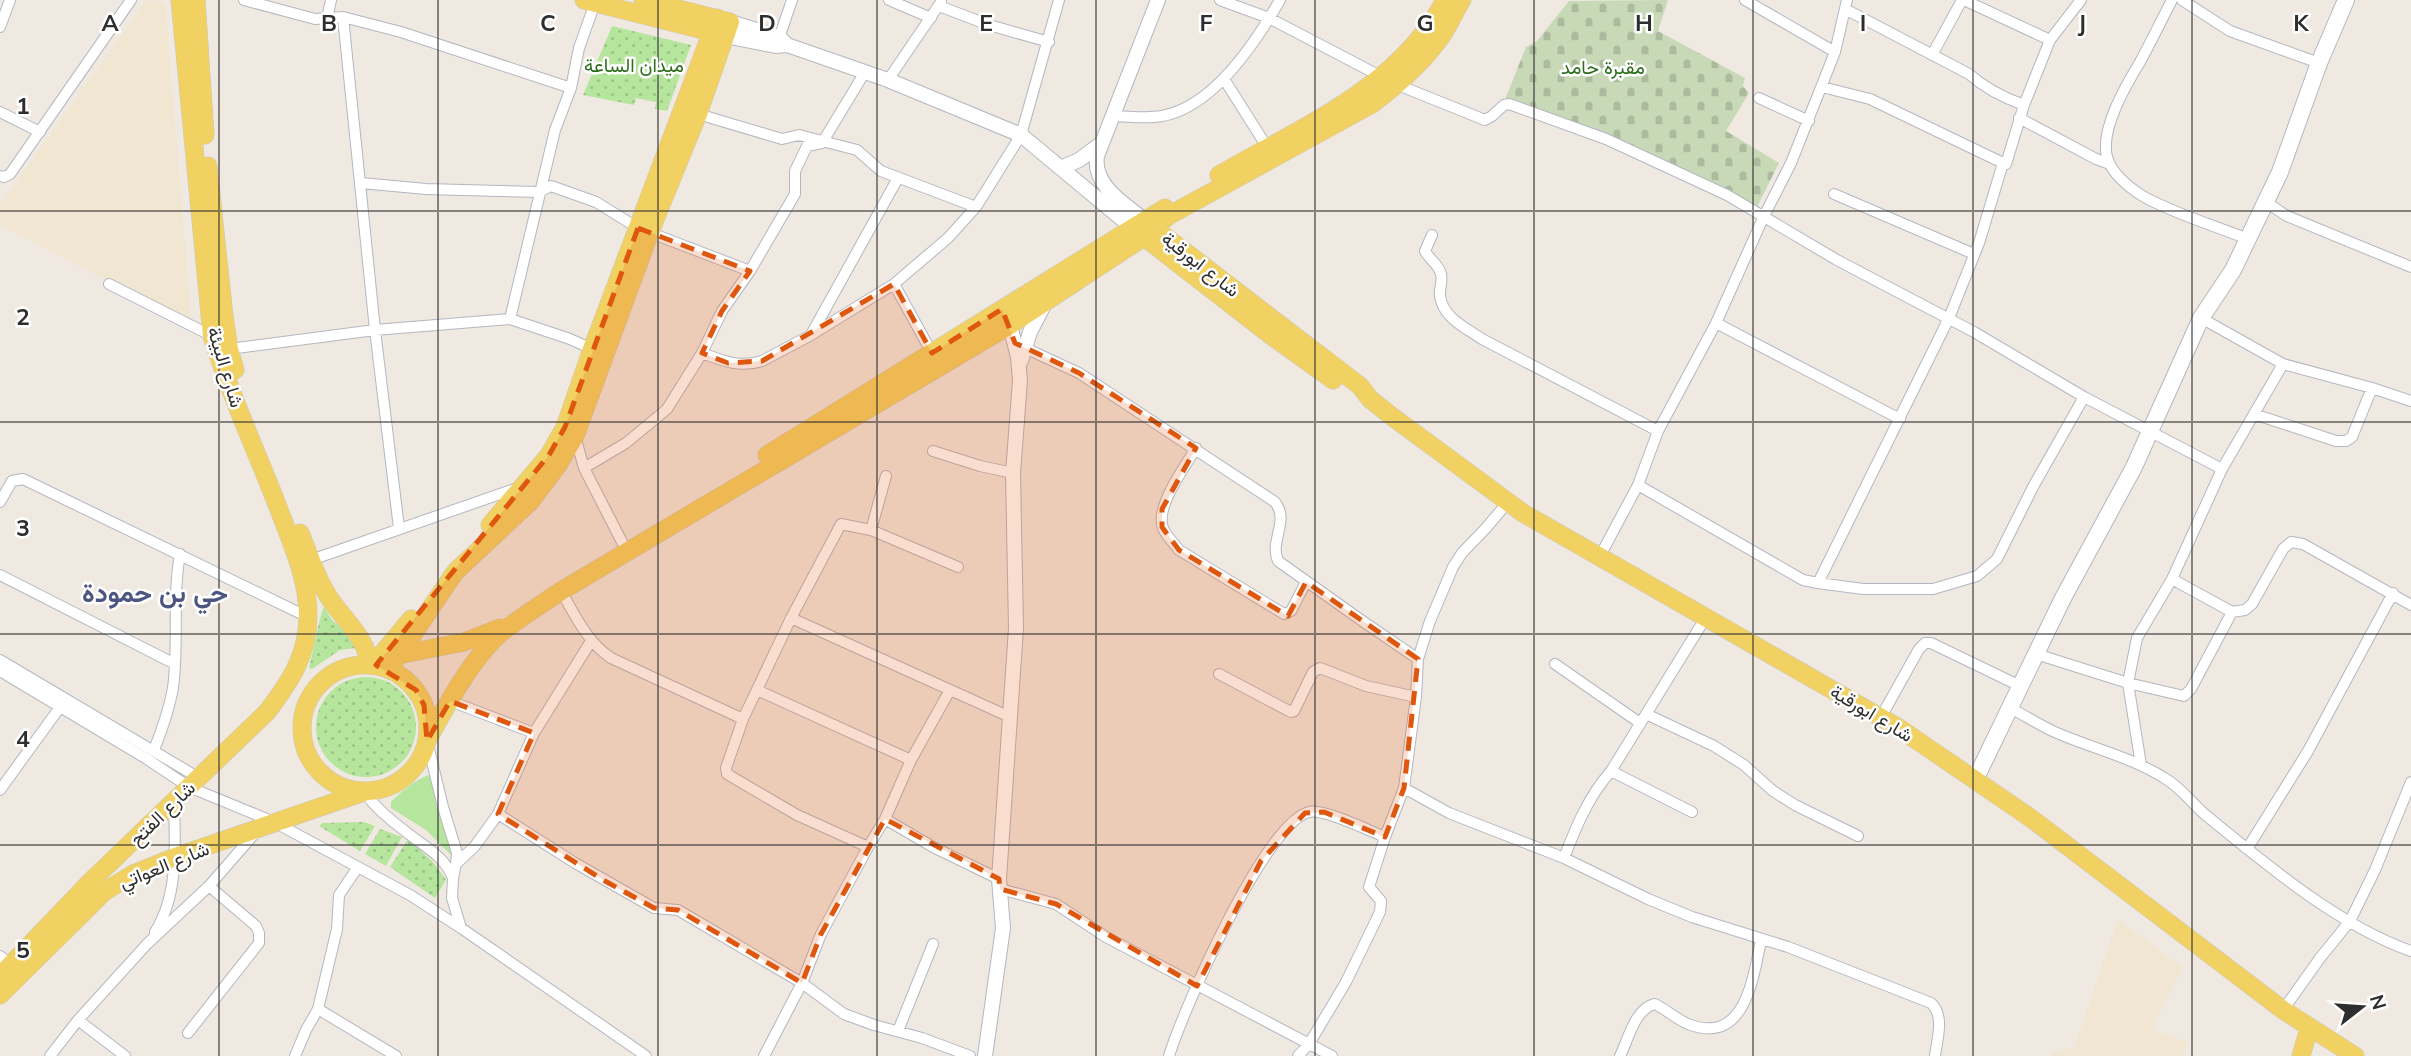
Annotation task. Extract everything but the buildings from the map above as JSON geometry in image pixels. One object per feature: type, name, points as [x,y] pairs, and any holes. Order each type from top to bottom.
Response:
[{"type":"main road","name":"شارع البيئة","points":[[180,0],[233,366],[324,589],[376,666]]},
{"type":"main road","name":"شارع البيئة","points":[[196,0],[199,128],[212,337],[296,556],[308,617],[305,642],[296,669],[267,712]]},
{"type":"main road","points":[[645,0],[721,27]]},
{"type":"main road","points":[[296,669],[307,698],[302,733],[306,752],[315,768],[345,789],[364,792],[390,786],[411,772],[422,757],[427,741],[450,701],[495,639],[561,591],[1006,317],[1267,147],[1363,93],[1413,48],[1445,0]]},
{"type":"main road","points":[[267,712],[307,698],[331,674],[343,668],[376,666],[400,654],[443,647],[491,633],[623,544],[932,353],[1006,317],[1045,303],[1144,228],[1372,104],[1398,85],[1443,34],[1462,0]]},
{"type":"main road","points":[[1975,780],[2036,654],[2151,432],[2201,318],[2233,270],[2280,172],[2319,63],[2346,0]]},
{"type":"main road","points":[[589,2],[721,27]]},
{"type":"main road","points":[[376,666],[549,454],[565,427],[592,349],[698,114],[721,27]]},
{"type":"main road","points":[[400,654],[455,572],[530,502],[558,465],[575,436],[644,230],[721,27]]},
{"type":"main road","name":"شارع ابورقية","points":[[1144,228],[1269,334],[1353,395],[1370,399],[1523,513],[1881,717],[2032,819],[2283,1010],[2355,1056]]},
{"type":"main road","points":[[376,666],[403,677],[416,690],[424,705],[428,723],[427,741]]},
{"type":"main road","name":"شارع الفتح","points":[[4,966],[267,712]]},
{"type":"main road","name":"شارع العواتي","points":[[0,995],[104,891],[133,874],[364,792]]},
{"type":"main road","points":[[2301,1056],[2309,1028]]},
{"type":"street","points":[[1,19],[9,0]]},
{"type":"street","points":[[0,176],[10,174],[131,0]]},
{"type":"street","points":[[244,0],[294,14],[327,19],[343,18],[401,32],[571,88]]},
{"type":"street","points":[[327,19],[331,0]]},
{"type":"street","points":[[781,42],[792,0]]},
{"type":"street","points":[[889,0],[931,18]]},
{"type":"street","points":[[702,354],[727,363],[755,363],[811,335],[894,284],[948,239],[976,207],[1021,135],[1059,0]]},
{"type":"street","name":"شارع ابورقية","points":[[1144,228],[1102,183],[1096,165],[1112,116],[1158,0]]},
{"type":"street","points":[[1220,0],[1269,18],[1382,77]]},
{"type":"street","points":[[1112,116],[1161,117],[1197,101],[1224,79],[1280,0]]},
{"type":"street","points":[[1745,0],[1835,52]]},
{"type":"street","points":[[1932,55],[1963,0],[2050,40]]},
{"type":"street","points":[[1818,583],[1949,318],[1974,254],[2003,163],[2006,164],[2019,118],[2050,40],[2081,0]]},
{"type":"street","points":[[2172,0],[2123,87],[2107,143],[2108,161],[2128,185],[2146,198],[2248,239]]},
{"type":"street","points":[[2182,0],[2230,31],[2319,63]]},
{"type":"street","points":[[510,319],[555,130],[571,88],[589,2]]},
{"type":"street","points":[[888,79],[941,3],[989,25],[1049,42]]},
{"type":"street","points":[[1600,556],[1638,485],[1658,431],[1716,323],[1791,163],[1835,52],[1846,4],[2006,98],[2024,105]]},
{"type":"street","points":[[343,18],[375,330],[399,528]]},
{"type":"street","name":"شارع ابورقية","points":[[721,27],[781,42],[888,79],[1021,135],[1063,167],[1086,190],[1144,228]]},
{"type":"street","points":[[583,468],[626,443],[667,409],[702,354],[722,311],[750,271],[795,194],[795,171],[807,146],[822,142],[865,72]]},
{"type":"street","points":[[1224,79],[1267,147]]},
{"type":"street","points":[[1398,85],[1485,120],[1506,104],[1586,132],[1684,174],[1764,216],[1837,260],[1949,318],[2084,397],[2222,469]]},
{"type":"street","points":[[1822,88],[1870,99],[2003,163]]},
{"type":"street","points":[[1759,99],[1809,121]]},
{"type":"street","points":[[0,112],[40,132]]},
{"type":"street","points":[[698,114],[782,139],[799,135],[857,150],[881,171],[976,207]]},
{"type":"street","points":[[2019,118],[2110,164]]},
{"type":"street","points":[[1063,167],[1079,160],[1102,143]]},
{"type":"street","points":[[811,335],[898,178]]},
{"type":"street","points":[[361,183],[426,190],[539,192],[551,186],[596,202],[644,230],[750,271]]},
{"type":"street","points":[[1834,194],[1974,254]]},
{"type":"street","points":[[2266,201],[2287,216],[2411,267]]},
{"type":"street","points":[[1432,235],[1425,251],[1442,275],[1440,299],[1455,321],[1482,340],[1658,431]]},
{"type":"street","points":[[109,284],[212,337]]},
{"type":"street","points":[[894,284],[932,353]]},
{"type":"street","points":[[985,1056],[1003,928],[1000,884],[1016,628],[1013,473],[1019,369],[1025,348],[1045,303]]},
{"type":"street","points":[[1006,317],[1019,369]]},
{"type":"street","points":[[2201,318],[2283,364],[2411,401]]},
{"type":"street","points":[[229,349],[375,330],[510,319],[592,349]]},
{"type":"street","points":[[1716,323],[1900,419]]},
{"type":"street","points":[[1025,348],[1079,373],[1275,502],[1282,513],[1276,556],[1283,565],[1418,659]]},
{"type":"street","points":[[2141,765],[2128,683],[2137,638],[2172,579],[2222,469],[2283,364]]},
{"type":"street","points":[[2254,414],[2336,441],[2346,441],[2352,437],[2372,388]]},
{"type":"street","points":[[1638,485],[1803,580],[1863,589],[1933,589],[1977,576],[1997,559],[2034,485],[2084,397]]},
{"type":"street","points":[[575,436],[583,468],[623,544]]},
{"type":"street","points":[[1196,449],[1165,502],[1161,518],[1162,527],[1168,537],[1180,550],[1286,615],[1307,582]]},
{"type":"street","points":[[933,451],[1013,473]]},
{"type":"street","points":[[871,530],[886,476]]},
{"type":"street","points":[[0,502],[12,481],[23,479],[308,617]]},
{"type":"street","points":[[311,561],[524,485]]},
{"type":"street","points":[[1298,1056],[1309,1044],[1346,982],[1380,912],[1381,901],[1369,887],[1404,788],[1416,697],[1418,659],[1436,603],[1462,553],[1493,522],[1508,502]]},
{"type":"street","points":[[868,847],[797,815],[727,774],[726,768],[743,719],[839,525],[871,530],[958,567]]},
{"type":"street","points":[[2172,579],[2232,611],[2245,610],[2252,604],[2283,549],[2291,542],[2303,544],[2411,605]]},
{"type":"street","points":[[154,750],[167,717],[173,688],[175,599],[180,554]]},
{"type":"street","points":[[0,575],[175,664]]},
{"type":"street","points":[[561,591],[591,641],[611,658],[743,719]]},
{"type":"street","points":[[2247,849],[2308,751],[2393,593]]},
{"type":"street","points":[[2036,654],[2128,683],[2184,696],[2191,689],[2232,611]]},
{"type":"street","points":[[1564,858],[1599,784],[1611,771],[1706,617]]},
{"type":"street","points":[[791,618],[1010,717]]},
{"type":"street","points":[[457,864],[475,846],[498,814],[534,733],[591,641]]},
{"type":"street","points":[[1881,717],[1925,643],[1931,643],[2020,686]]},
{"type":"street","points":[[0,660],[147,759],[194,782],[267,825],[358,867],[410,895],[646,1056]]},
{"type":"street","points":[[1555,664],[1629,718],[1643,719],[1714,746],[1744,765],[1784,798],[1858,836]]},
{"type":"street","points":[[1219,674],[1291,712],[1294,711],[1313,673],[1321,667],[1366,686],[1416,697]]},
{"type":"street","points":[[0,671],[154,750],[194,782]]},
{"type":"street","points":[[757,690],[911,760]]},
{"type":"street","points":[[764,1056],[802,983],[821,934],[885,818],[911,760],[950,690]]},
{"type":"street","points":[[450,701],[534,733]]},
{"type":"street","points":[[0,790],[5,774],[64,703]]},
{"type":"street","points":[[2010,708],[2056,733],[2141,765],[2181,789],[2201,811],[2247,849],[2371,935],[2411,951]]},
{"type":"street","points":[[427,741],[457,853],[453,878],[454,907],[461,928]]},
{"type":"street","points":[[1611,771],[1692,812]]},
{"type":"street","points":[[2283,1010],[2319,958],[2350,921],[2398,818],[2411,782]]},
{"type":"street","points":[[1404,788],[1449,813],[1564,858],[1692,918],[1788,947],[1931,1003],[1938,1012],[1939,1019],[1935,1056]]},
{"type":"street","points":[[364,792],[372,803],[406,832],[434,851],[450,870],[453,878]]},
{"type":"street","points":[[147,944],[161,922],[168,902],[175,857],[174,802]]},
{"type":"street","points":[[1169,1056],[1227,921],[1261,861],[1288,827],[1313,810],[1385,837]]},
{"type":"street","points":[[498,814],[575,863],[642,901],[660,910],[678,910],[802,983],[845,1014],[970,1056]]},
{"type":"street","points":[[885,818],[1000,884],[1056,904],[1106,937],[1332,1056]]},
{"type":"street","points":[[2398,818],[2411,821]]},
{"type":"street","points":[[50,1056],[78,1020],[147,944],[209,886],[267,825]]},
{"type":"street","points":[[295,1056],[318,1009],[337,929],[340,895],[358,867]]},
{"type":"street","points":[[188,1033],[259,943],[256,926],[209,886]]},
{"type":"street","points":[[1620,1056],[1636,1021],[1649,1005],[1655,1004],[1687,1024],[1706,1029],[1726,1026],[1735,1018],[1749,990],[1761,940]]},
{"type":"street","points":[[898,1031],[933,944]]},
{"type":"street","points":[[318,1009],[396,1056]]},
{"type":"street","points":[[78,1020],[125,1056]]},
{"type":"highlighted area","points":[[638,228],[750,271],[722,311],[702,353],[728,363],[762,361],[894,284],[932,353],[1002,309],[1015,343],[1079,373],[1196,448],[1162,509],[1162,527],[1179,550],[1288,616],[1306,582],[1418,659],[1404,788],[1385,837],[1324,812],[1305,813],[1261,861],[1197,986],[1056,904],[1000,889],[999,879],[885,819],[821,934],[802,983],[678,910],[654,908],[605,881],[498,814],[534,733],[450,701],[427,741],[424,705],[416,690],[376,665],[549,455],[565,427]]},
{"type":"shaded area","points":[[146,0],[165,2],[191,317],[185,320],[0,225],[0,205]]},
{"type":"shaded area","points":[[2118,919],[2183,968],[2151,1029],[2188,1042],[2181,1056],[2051,1056],[2075,1046]]},
{"type":"green space","name":"مقبرة حامد","points":[[1668,0],[1658,31],[1745,78],[1743,86],[1749,93],[1726,131],[1779,163],[1755,211],[1611,140],[1504,102],[1526,47],[1537,41],[1569,1]]},
{"type":"green space","name":"ميدان الساعة","points":[[612,26],[691,45],[667,111],[655,109],[656,102],[636,98],[634,105],[583,95]]},
{"type":"green space","points":[[324,607],[332,620],[356,641],[356,648],[340,650],[312,669],[309,668]]},
{"type":"green space","points":[[366,677],[394,685],[408,699],[416,727],[408,755],[394,769],[366,777],[338,769],[324,755],[316,727],[324,699],[338,685]]},
{"type":"green space","points":[[432,774],[436,806],[456,855],[452,856],[426,830],[391,808],[391,802],[405,789]]},
{"type":"green space","points":[[364,822],[375,826],[360,851],[319,826],[322,823]]},
{"type":"green space","points":[[380,829],[402,837],[386,866],[365,854]]},
{"type":"green space","points":[[408,839],[433,862],[446,880],[435,898],[390,867]]},
{"type":"district","name":"حي بن حمودة","points":[[155,592]]}]
